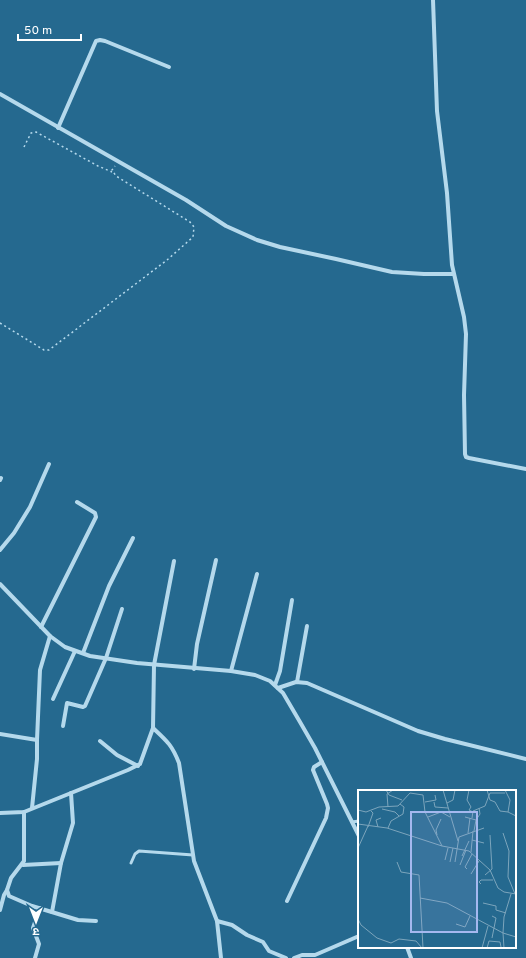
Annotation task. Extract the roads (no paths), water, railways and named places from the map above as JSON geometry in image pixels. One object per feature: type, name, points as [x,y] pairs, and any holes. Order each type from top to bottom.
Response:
[{"type":"street","points":[[433,0],[437,111],[447,193],[453,274],[466,334],[464,402],[466,456],[469,458],[526,469]]},
{"type":"street","points":[[58,128],[96,41],[105,41],[169,67]]},
{"type":"street","points":[[0,94],[186,200],[226,226],[257,240],[280,247],[392,272],[453,274]]},
{"type":"street","points":[[0,550],[14,533],[30,508],[49,464]]},
{"type":"street","points":[[41,627],[96,517],[95,513],[77,502]]},
{"type":"street","points":[[83,653],[109,586],[133,538]]},
{"type":"street","points":[[194,669],[197,644],[216,560]]},
{"type":"street","points":[[0,813],[24,812],[138,766],[153,728],[154,665],[174,561]]},
{"type":"street","points":[[231,671],[257,574]]},
{"type":"street","points":[[0,584],[50,636],[65,647],[106,658],[154,665],[231,671],[262,677],[276,686],[288,700],[322,762],[358,834]]},
{"type":"street","points":[[276,686],[292,600]]},
{"type":"street","points":[[63,726],[67,703],[85,707],[106,658],[122,609]]},
{"type":"street","points":[[297,682],[307,626]]},
{"type":"street","points":[[32,808],[37,759],[40,670],[50,636]]},
{"type":"street","points":[[53,699],[75,650]]},
{"type":"street","points":[[276,686],[297,682],[313,685],[425,733],[526,759]]},
{"type":"street","points":[[153,728],[174,749],[179,763],[193,855],[217,921],[221,958]]},
{"type":"street","points":[[0,734],[37,740]]},
{"type":"street","points":[[100,741],[117,755],[138,766]]},
{"type":"street","points":[[287,901],[326,818],[328,808],[327,804],[313,770],[314,767],[322,762]]},
{"type":"street","points":[[52,912],[61,863],[72,824],[70,793]]},
{"type":"street","points":[[0,910],[11,878],[23,865],[24,861],[24,812]]},
{"type":"street","points":[[23,865],[61,863]]},
{"type":"street","points":[[7,890],[10,896],[40,908],[78,920],[96,921]]},
{"type":"street","points":[[34,958],[39,944],[33,928],[40,908]]},
{"type":"street","points":[[217,921],[232,925],[247,935],[263,942],[270,951],[286,958]]},
{"type":"street","points":[[294,958],[302,955],[314,955],[358,936]]},
{"type":"street","points":[[407,948],[411,958]]},
{"type":"lane","points":[[352,822],[358,821]]},
{"type":"lane","points":[[131,863],[135,854],[139,851],[193,855]]}]
